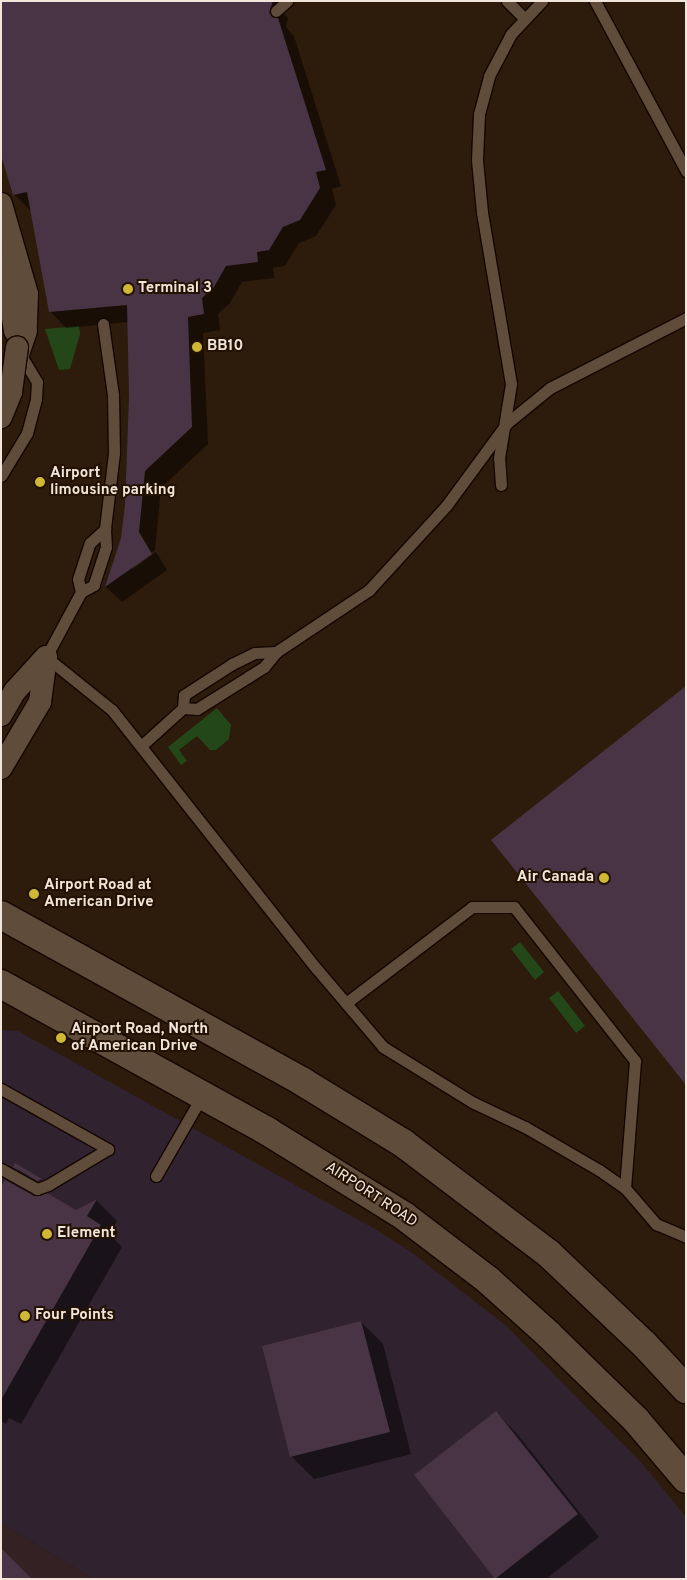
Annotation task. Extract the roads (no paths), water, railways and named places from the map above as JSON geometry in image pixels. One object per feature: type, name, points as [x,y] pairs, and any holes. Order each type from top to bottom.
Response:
[{"type":"main road","points":[[1,915],[303,1082],[403,1143],[548,1253],[609,1309],[686,1389]]},
{"type":"main road","name":"AIRPORT ROAD","points":[[1,984],[203,1095],[347,1178],[449,1249],[548,1334],[600,1384],[686,1479]]},
{"type":"street","points":[[1,204],[27,294],[26,331],[14,366],[1,382]]},
{"type":"street","points":[[1,246],[17,347],[11,392],[1,417]]},
{"type":"street","points":[[1,715],[15,691],[46,658]]},
{"type":"street","points":[[1,768],[40,702],[46,658]]},
{"type":"lane","points":[[276,11],[287,1]]},
{"type":"lane","points":[[506,1],[525,19]]},
{"type":"lane","points":[[501,485],[499,458],[507,423],[511,384],[482,212],[478,160],[479,123],[489,76],[511,34],[542,1]]},
{"type":"lane","points":[[595,1],[686,171]]},
{"type":"lane","points":[[183,708],[197,709],[264,667],[276,652],[369,590],[446,506],[507,423],[550,388],[686,318]]},
{"type":"lane","points":[[103,324],[113,395],[114,453],[105,529],[106,548],[94,585],[81,592],[46,658],[112,710],[383,1047],[472,1102],[525,1127],[599,1170],[625,1188],[656,1224],[686,1237]]},
{"type":"lane","points":[[1,476],[28,433],[36,399],[37,382],[19,352]]},
{"type":"lane","points":[[81,592],[78,579],[90,543],[105,529]]},
{"type":"lane","points":[[141,746],[183,708],[184,695],[232,664],[254,654],[276,652]]},
{"type":"lane","points":[[346,1003],[472,907],[514,907],[635,1061],[625,1188]]},
{"type":"lane","points":[[1,1089],[108,1149],[48,1185],[36,1189],[1,1169]]},
{"type":"lane","points":[[156,1176],[203,1095]]},
{"type":"place","name":"Terminal 3","points":[[128,289]]},
{"type":"place","name":"BB10","points":[[197,347]]},
{"type":"place","name":"Airport limousine parking","points":[[40,482]]},
{"type":"place","name":"Air Canada","points":[[604,878]]},
{"type":"place","name":"Airport Road at American Drive","points":[[34,894]]},
{"type":"place","name":"Airport Road, North of American Drive","points":[[61,1038]]},
{"type":"place","name":"Element","points":[[47,1234]]},
{"type":"place","name":"Four Points","points":[[25,1316]]}]
